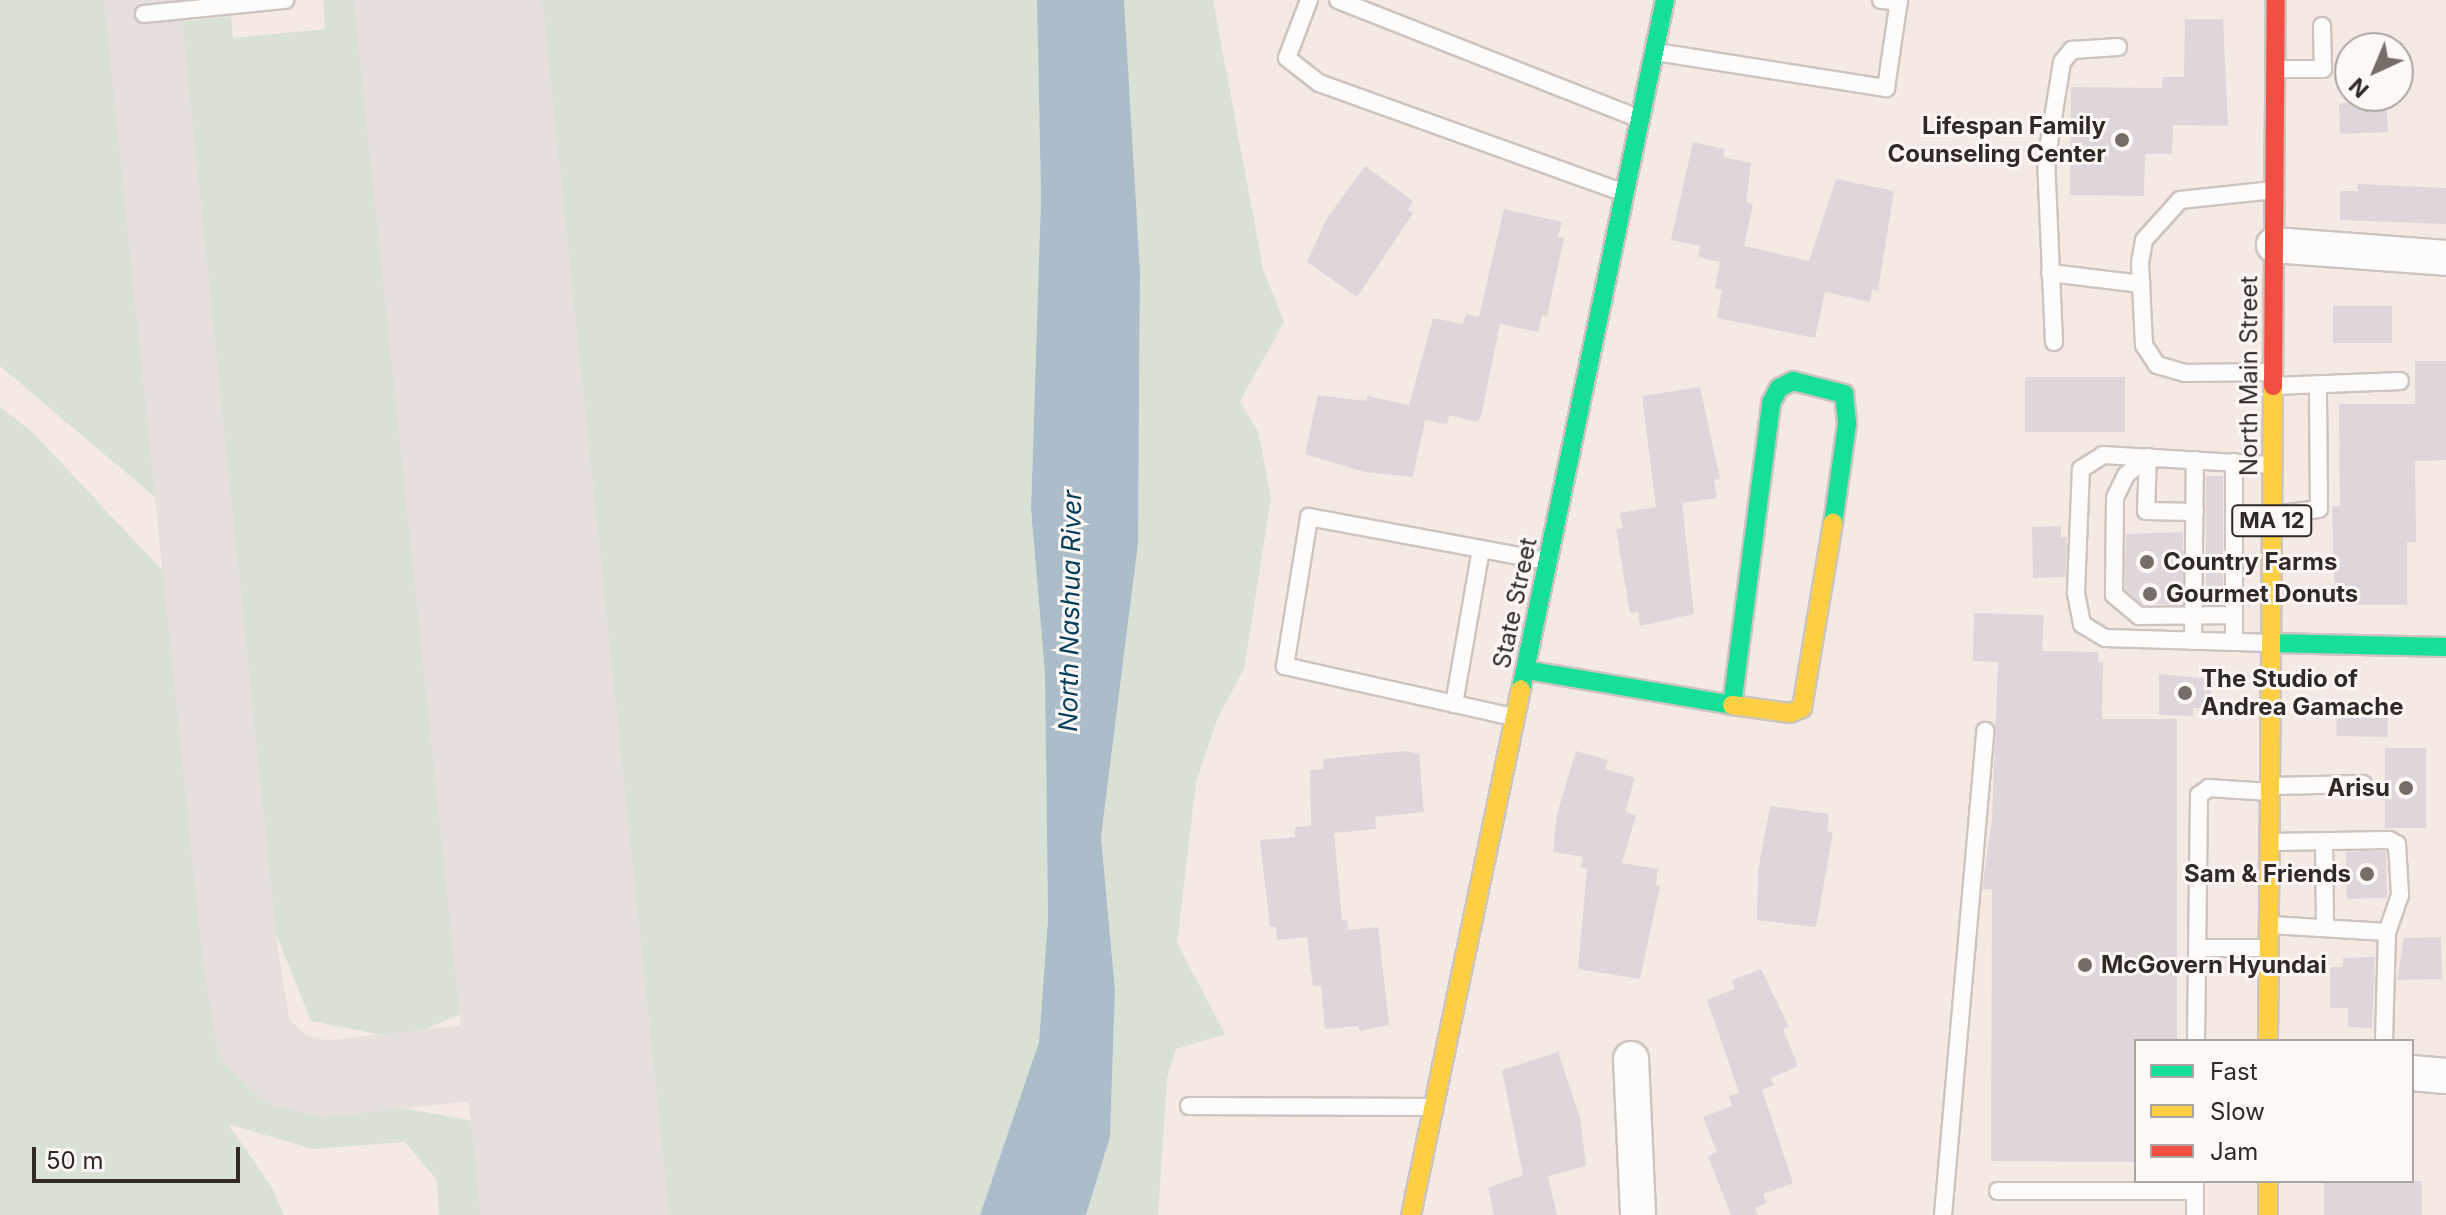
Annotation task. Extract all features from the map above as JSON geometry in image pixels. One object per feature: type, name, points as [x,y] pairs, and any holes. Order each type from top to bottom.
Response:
[{"type":"main road","name":"State Street","points":[[1411,1215],[1665,0]]},
{"type":"main road","name":"North Main Street","points":[[2268,1039],[2272,842],[2276,0]]},
{"type":"main road","points":[[1526,670],[1732,705],[1790,713],[1802,708],[1807,698],[1847,424],[1844,394],[1793,381],[1779,388],[1771,403],[1732,705]]},
{"type":"main road","points":[[2271,643],[2446,647]]},
{"type":"main road","points":[[2268,1183],[2268,1215]]},
{"type":"street","points":[[2274,245],[2446,258]]},
{"type":"street","points":[[1631,1059],[1638,1215]]},
{"type":"street","points":[[2414,1073],[2446,1076]]},
{"type":"lane","points":[[144,14],[285,0]]},
{"type":"lane","points":[[1309,0],[1287,58],[1319,83],[1625,194]]},
{"type":"lane","points":[[1338,0],[1640,118]]},
{"type":"lane","points":[[1654,52],[1886,88],[1899,1],[1881,0]]},
{"type":"lane","points":[[2276,69],[2323,69],[2322,26]]},
{"type":"lane","points":[[2054,342],[2046,162],[2062,62],[2072,50],[2118,47]]},
{"type":"lane","points":[[2274,190],[2180,200],[2144,240],[2141,284],[2144,345],[2157,365],[2185,373],[2318,385],[2400,381]]},
{"type":"lane","points":[[2050,273],[2141,284]]},
{"type":"lane","points":[[2272,515],[2319,509],[2318,385]]},
{"type":"lane","points":[[2271,643],[2105,638],[2082,624],[2076,592],[2081,469],[2103,455],[2273,465]]},
{"type":"lane","points":[[2141,457],[2146,511],[2195,512]]},
{"type":"lane","points":[[2141,457],[2126,475],[2115,498],[2114,595],[2139,616],[2234,615]]},
{"type":"lane","points":[[2193,641],[2195,460]]},
{"type":"lane","points":[[2234,462],[2234,642]]},
{"type":"lane","points":[[1515,717],[1285,666],[1309,517],[1548,562]]},
{"type":"lane","points":[[1454,704],[1481,549]]},
{"type":"lane","points":[[1943,1215],[1985,731]]},
{"type":"lane","points":[[2196,1039],[2199,795],[2209,788],[2272,789],[2363,784]]},
{"type":"lane","points":[[2272,842],[2389,840],[2397,844],[2400,895],[2387,932],[2384,1039]]},
{"type":"lane","points":[[2324,841],[2325,928]]},
{"type":"lane","points":[[2271,925],[2387,932]]},
{"type":"lane","points":[[2197,948],[2270,948]]},
{"type":"lane","points":[[1189,1106],[1434,1107]]},
{"type":"lane","points":[[1998,1191],[2195,1186],[2195,1215]]},
{"type":"shaded area","points":[[0,0],[116,0],[168,508],[0,366]]},
{"type":"shaded area","points":[[323,0],[383,0],[488,1002],[403,1039],[311,1021],[274,929],[238,697],[168,23],[231,16],[233,38],[325,29]]},
{"type":"shaded area","points":[[513,0],[1037,0],[1041,198],[1031,509],[1045,674],[1048,918],[1039,1042],[980,1215],[640,1215]]},
{"type":"shaded area","points":[[1124,0],[1213,0],[1263,269],[1284,322],[1240,401],[1258,432],[1271,498],[1244,669],[1218,717],[1196,782],[1177,943],[1225,1034],[1176,1049],[1167,1078],[1158,1215],[1086,1215],[1110,1137],[1115,990],[1101,837],[1138,544],[1140,271]]},
{"type":"shaded area","points":[[0,407],[32,432],[180,589],[223,1025],[241,1065],[298,1100],[408,1109],[501,1126],[511,1215],[439,1215],[437,1180],[405,1142],[313,1149],[228,1124],[271,1186],[284,1215],[0,1215]]},
{"type":"water","name":"North Nashua River","points":[[1037,0],[1124,0],[1140,271],[1138,544],[1101,837],[1115,990],[1110,1137],[1086,1215],[980,1215],[1039,1042],[1048,918],[1045,674],[1031,509],[1041,198]]},
{"type":"building","name":"Lifespan Family Counseling Center","points":[[2185,19],[2223,19],[2228,126],[2173,125],[2172,154],[2145,154],[2144,196],[2070,195],[2071,87],[2162,88],[2162,77],[2184,77]]},
{"type":"building","points":[[2339,112],[2387,112],[2388,132],[2340,134]]},
{"type":"building","points":[[1693,142],[1725,149],[1723,157],[1751,163],[1746,202],[1753,204],[1744,246],[1809,261],[1836,179],[1894,191],[1878,291],[1872,289],[1870,302],[1825,292],[1815,338],[1717,318],[1722,290],[1715,288],[1720,262],[1698,257],[1700,246],[1671,240]]},
{"type":"building","points":[[1365,166],[1413,201],[1408,210],[1413,213],[1357,297],[1307,262],[1327,218]]},
{"type":"building","points":[[2358,184],[2446,188],[2446,224],[2340,220],[2340,191],[2358,191]]},
{"type":"building","points":[[1504,209],[1562,222],[1558,237],[1564,238],[1547,316],[1542,315],[1538,332],[1500,324],[1481,417],[1476,422],[1449,415],[1447,424],[1425,420],[1413,477],[1365,472],[1305,454],[1318,395],[1366,401],[1367,396],[1409,405],[1433,318],[1463,324],[1466,314],[1479,317]]},
{"type":"building","points":[[2333,306],[2392,306],[2392,343],[2333,343]]},
{"type":"building","points":[[2415,361],[2446,361],[2446,460],[2415,461],[2416,542],[2407,542],[2407,605],[2335,605],[2332,506],[2340,506],[2339,404],[2415,404]]},
{"type":"building","points":[[2025,377],[2125,377],[2125,432],[2025,432]]},
{"type":"building","points":[[1700,387],[1720,479],[1714,480],[1717,498],[1682,503],[1694,614],[1640,626],[1638,612],[1630,613],[1616,529],[1623,528],[1620,513],[1656,507],[1642,396]]},
{"type":"building","points":[[2206,476],[2223,476],[2223,586],[2206,586]]},
{"type":"building","points":[[2061,526],[2061,537],[2067,537],[2066,577],[2033,578],[2032,527]]},
{"type":"building","name":"Country Farms","points":[[2183,532],[2183,585],[2172,585],[2171,604],[2142,604],[2125,590],[2126,534]]},
{"type":"building","name":"McGovern Hyundai","points":[[1974,613],[2044,615],[2042,651],[2098,652],[2098,662],[2103,662],[2102,719],[2177,719],[2177,1039],[2134,1039],[2134,1162],[1991,1161],[1992,889],[1982,890],[1992,819],[1998,662],[1973,661]]},
{"type":"building","name":"The Studio of Andrea Gamache","points":[[2159,674],[2211,679],[2211,708],[2193,708],[2193,716],[2159,715]]},
{"type":"building","points":[[2337,701],[2388,702],[2387,737],[2336,736]]},
{"type":"building","name":"Arisu","points":[[2385,748],[2426,748],[2426,828],[2385,828]]},
{"type":"building","points":[[1404,751],[1419,754],[1424,812],[1375,817],[1376,829],[1334,833],[1342,921],[1347,920],[1348,930],[1378,927],[1389,1025],[1359,1031],[1359,1026],[1325,1029],[1321,986],[1313,986],[1307,937],[1277,940],[1276,927],[1270,927],[1260,840],[1295,837],[1295,827],[1311,826],[1310,770],[1324,769],[1323,759]]},
{"type":"building","points":[[1576,751],[1608,760],[1605,769],[1635,778],[1625,812],[1636,815],[1622,863],[1658,869],[1656,885],[1660,886],[1640,979],[1578,969],[1587,869],[1581,868],[1583,857],[1553,852],[1557,814]]},
{"type":"building","points":[[1770,806],[1829,814],[1827,832],[1833,833],[1816,927],[1757,920],[1758,871]]},
{"type":"building","name":"Sam & Friends","points":[[2386,851],[2387,898],[2347,899],[2346,852]]},
{"type":"building","points":[[2441,937],[2442,979],[2397,980],[2404,938]]},
{"type":"building","points":[[2375,957],[2372,1028],[2348,1027],[2348,1008],[2330,1008],[2330,967],[2343,967],[2343,958]]},
{"type":"building","points":[[1761,969],[1789,1027],[1783,1029],[1798,1066],[1771,1078],[1774,1085],[1762,1090],[1793,1183],[1763,1194],[1767,1203],[1755,1208],[1758,1215],[1731,1215],[1708,1156],[1717,1152],[1703,1117],[1732,1106],[1729,1096],[1739,1092],[1707,1000],[1735,989],[1732,980]]},
{"type":"building","points":[[1558,1052],[1580,1118],[1586,1166],[1548,1176],[1557,1215],[1494,1215],[1488,1188],[1523,1175],[1502,1070]]},
{"type":"building","points":[[2422,1181],[2422,1215],[2324,1215],[2324,1183]]},
{"type":"taxiway","points":[[142,0],[240,954],[254,1038],[287,1070],[326,1079],[558,1053]]},
{"type":"runway","points":[[448,0],[575,1215]]},
{"type":"traffic: fast","points":[[1521,689],[1665,0]]},
{"type":"traffic: fast","points":[[1526,670],[1732,705],[1771,403],[1779,388],[1793,381],[1844,394],[1847,424],[1833,523]]},
{"type":"traffic: fast","points":[[2271,643],[2446,647]]},
{"type":"traffic: slow","points":[[2268,1039],[2273,386]]},
{"type":"traffic: slow","points":[[1732,705],[1790,713],[1802,708],[1833,523]]},
{"type":"traffic: slow","points":[[1411,1215],[1521,689]]},
{"type":"traffic: slow","points":[[2268,1183],[2268,1215]]},
{"type":"traffic: jam","points":[[2273,386],[2276,0]]},
{"type":"place","name":"Lifespan Family Counseling Center","points":[[2122,140]]},
{"type":"place","name":"Country Farms","points":[[2147,562]]},
{"type":"place","name":"Gourmet Donuts","points":[[2150,594]]},
{"type":"place","name":"The Studio of Andrea Gamache","points":[[2185,693]]},
{"type":"place","name":"Arisu","points":[[2406,788]]},
{"type":"place","name":"Sam & Friends","points":[[2367,874]]},
{"type":"place","name":"McGovern Hyundai","points":[[2085,965]]}]
